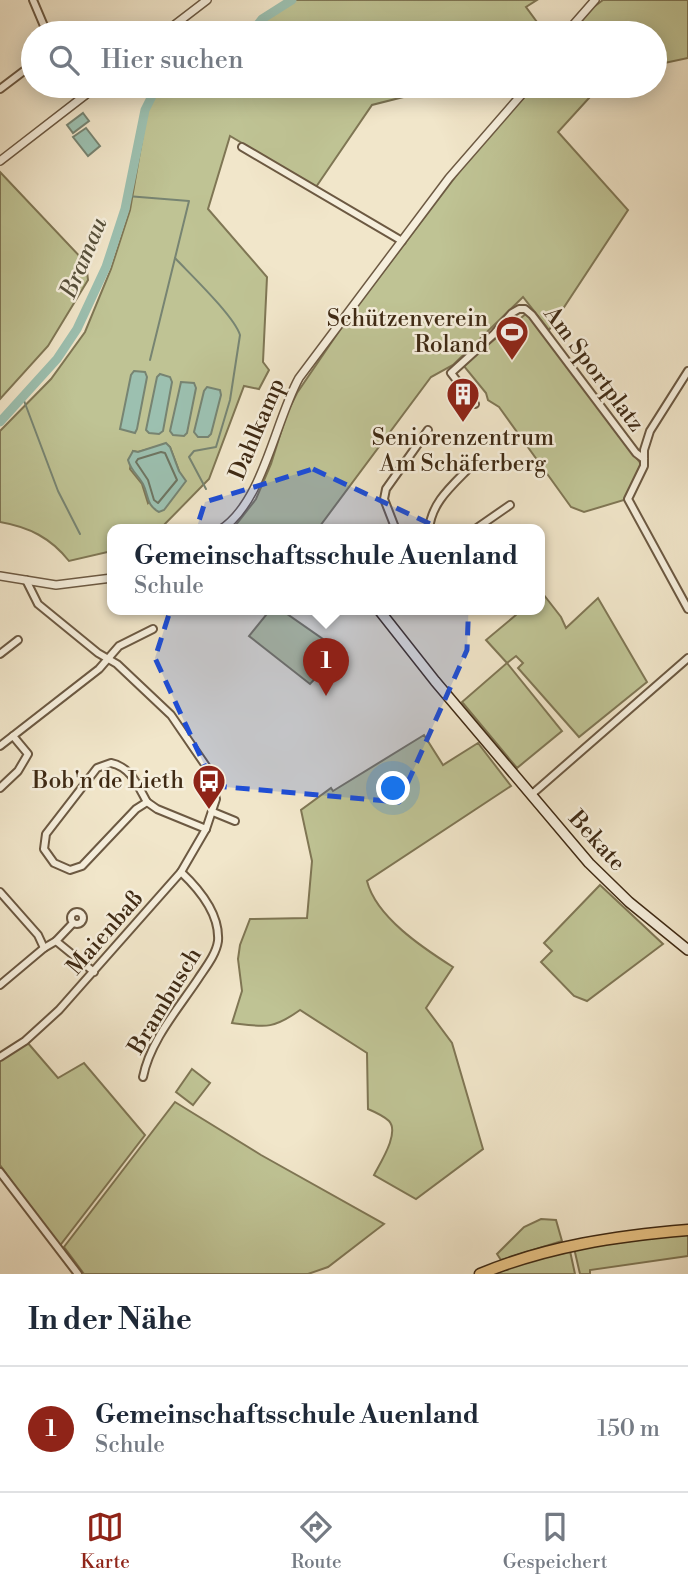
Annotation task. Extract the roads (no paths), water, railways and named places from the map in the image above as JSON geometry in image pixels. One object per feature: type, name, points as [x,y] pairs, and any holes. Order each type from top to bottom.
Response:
[{"type":"main road","name":"Bekate","points":[[383,615],[489,746],[589,863],[629,902],[688,950]]},
{"type":"main road","points":[[480,1274],[555,1248],[625,1236],[688,1230]]},
{"type":"street","points":[[33,0],[42,21]]},
{"type":"street","points":[[180,21],[207,0]]},
{"type":"street","points":[[577,21],[595,0]]},
{"type":"street","points":[[0,89],[21,73]]},
{"type":"street","points":[[0,161],[81,98]]},
{"type":"street","name":"Dahlkamp","points":[[226,524],[247,501],[266,464],[288,399],[299,378],[466,157],[519,98]]},
{"type":"street","points":[[242,147],[402,241]]},
{"type":"street","name":"Am Sportplatz","points":[[475,404],[451,373],[494,334],[512,313],[525,309],[636,453],[644,459]]},
{"type":"street","points":[[688,371],[655,423],[647,441],[643,466],[628,499],[688,609]]},
{"type":"street","points":[[394,524],[384,499],[386,489],[428,430]]},
{"type":"street","points":[[430,524],[431,512],[437,502],[472,465]]},
{"type":"street","points":[[483,524],[510,505]]},
{"type":"street","points":[[0,576],[56,585],[107,579]]},
{"type":"street","name":"Maienbaß","points":[[0,1057],[42,1027],[181,872],[206,829],[216,799],[208,769],[165,708],[109,659],[41,606],[26,580]]},
{"type":"street","points":[[34,598],[43,584]]},
{"type":"street","points":[[0,746],[99,669],[119,646],[153,629]]},
{"type":"street","points":[[0,654],[18,640]]},
{"type":"street","points":[[531,795],[688,658]]},
{"type":"street","points":[[0,788],[18,771],[28,754],[13,736]]},
{"type":"street","points":[[147,802],[136,809],[86,862],[76,869],[70,870],[54,863],[44,849],[49,827],[96,768],[111,763],[126,769],[147,802],[157,809],[206,829]]},
{"type":"street","points":[[213,812],[235,821]]},
{"type":"street","name":"Brambusch","points":[[143,1077],[146,1058],[208,963],[217,944],[217,929],[212,912],[205,898],[181,872]]},
{"type":"street","points":[[0,892],[38,935],[44,948]]},
{"type":"street","points":[[1,983],[56,941],[73,923]]},
{"type":"street","points":[[56,941],[94,972]]},
{"type":"street","points":[[0,1172],[78,1274]]},
{"type":"water","points":[[83,113],[89,121],[73,133],[67,125]]},
{"type":"water","points":[[86,128],[100,146],[88,156],[73,137]]},
{"type":"water","points":[[134,371],[145,372],[147,377],[135,433],[120,429]]},
{"type":"water","points":[[160,374],[170,377],[172,382],[163,431],[159,434],[149,433],[146,430],[157,377]]},
{"type":"water","points":[[181,382],[194,383],[196,388],[187,433],[184,436],[173,435],[170,431]]},
{"type":"water","points":[[207,387],[220,390],[221,395],[211,434],[208,437],[198,437],[194,432]]},
{"type":"water","points":[[166,443],[186,481],[164,510],[159,512],[150,503],[143,484],[128,460],[133,451],[138,452]]},
{"type":"waterway","name":"Bramau","points":[[260,21],[292,0]]},
{"type":"waterway","name":"Bramau","points":[[0,422],[57,359],[77,329],[106,267],[125,209],[145,110],[151,98]]},
{"type":"waterway","points":[[127,196],[189,201],[150,360]]},
{"type":"waterway","points":[[175,258],[221,307],[240,335],[230,400],[216,447],[194,451],[189,457],[206,489]]},
{"type":"waterway","points":[[23,398],[58,491],[80,534]]},
{"type":"place","name":"Schützenverein Roland","points":[[512,362]]},
{"type":"place","name":"Seniorenzentrum Am Schäferberg","points":[[463,424]]},
{"type":"place","name":"Gemeinschaftsschule Auenland","points":[[326,696]]},
{"type":"place","name":"Bob'n de Lieth","points":[[209,811]]}]
